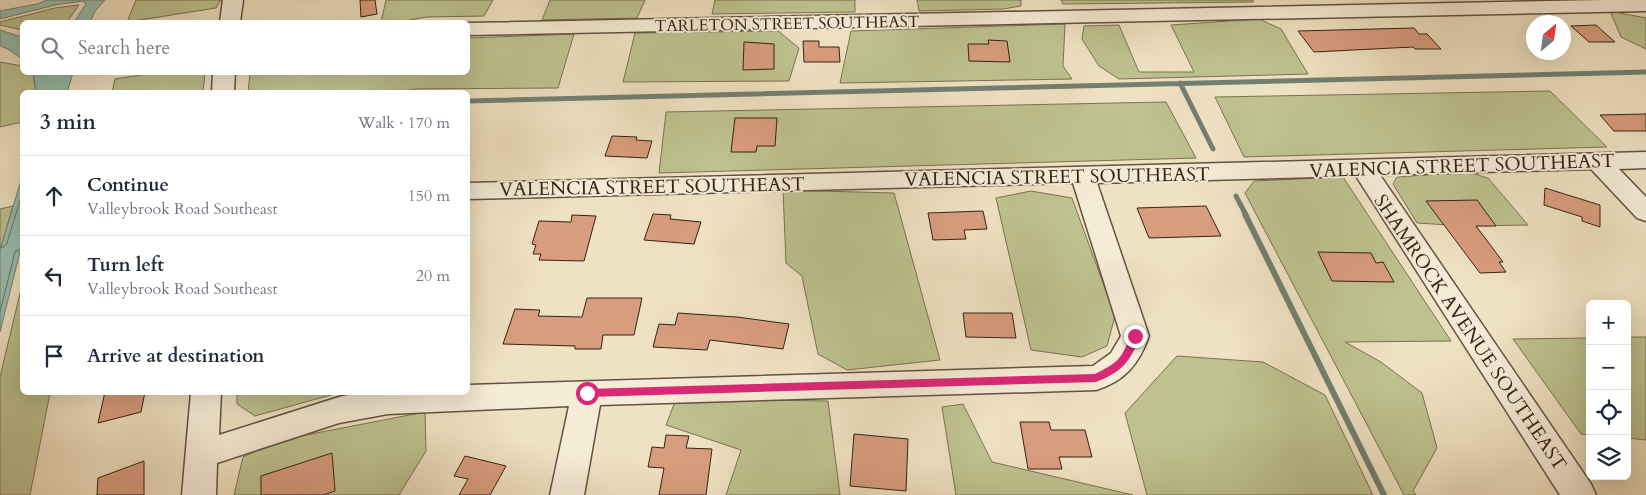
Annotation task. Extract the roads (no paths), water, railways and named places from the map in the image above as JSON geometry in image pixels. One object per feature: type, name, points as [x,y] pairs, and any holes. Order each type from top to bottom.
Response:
[{"type":"street","points":[[230,20],[233,0]]},
{"type":"street","name":"TARLETON STREET SOUTHEAST","points":[[470,30],[1036,9],[1646,5]]},
{"type":"street","points":[[223,90],[224,75]]},
{"type":"street","name":"VALENCIA STREET SOUTHEAST","points":[[470,191],[1646,160]]},
{"type":"street","points":[[1598,162],[1646,212]]},
{"type":"street","name":"SHAMROCK AVENUE SOUTHEAST","points":[[1363,168],[1579,495]]},
{"type":"street","points":[[202,454],[339,410],[388,401],[587,393],[1096,378],[1116,368],[1129,354],[1135,336],[1083,176]]},
{"type":"street","points":[[567,495],[587,393]]},
{"type":"street","points":[[199,495],[206,395]]},
{"type":"water","points":[[47,0],[105,0],[95,11],[91,20],[75,20],[86,4],[83,1],[55,5],[0,19],[0,11],[37,4]]},
{"type":"water","points":[[0,30],[20,36],[20,58],[8,49],[0,46]]},
{"type":"water","points":[[33,75],[72,75],[68,90],[36,90]]},
{"type":"water","points":[[20,184],[20,252],[0,332],[0,250]]},
{"type":"waterway","points":[[1180,83],[1646,72]]},
{"type":"waterway","points":[[470,101],[1180,83]]},
{"type":"waterway","points":[[1180,83],[1213,149]]},
{"type":"waterway","points":[[1236,196],[1246,215]]},
{"type":"waterway","points":[[1245,214],[1384,495]]}]
